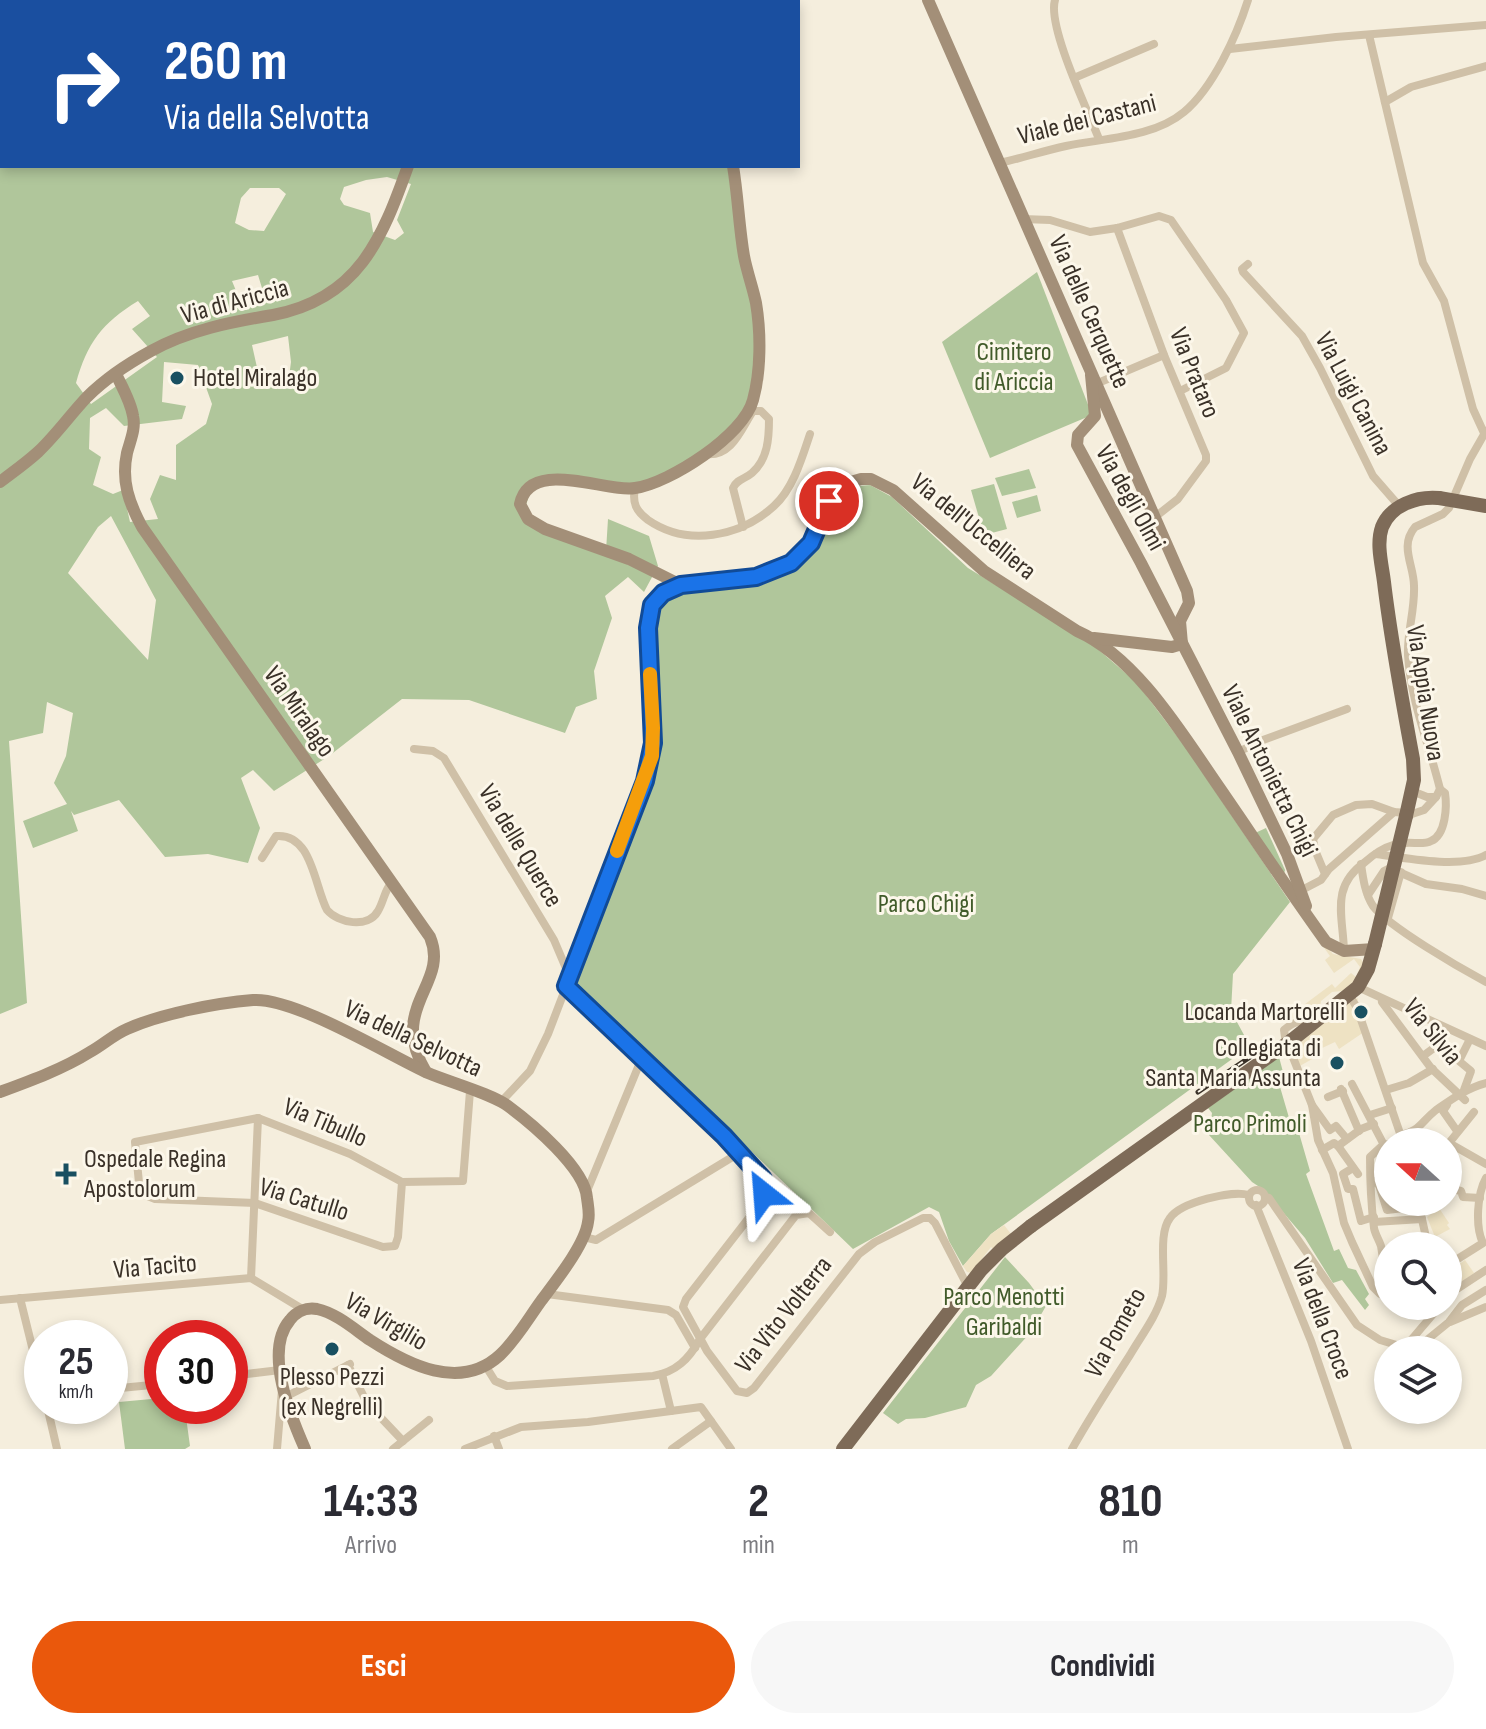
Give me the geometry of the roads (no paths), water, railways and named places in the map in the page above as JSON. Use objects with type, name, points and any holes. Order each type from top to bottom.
[{"type":"main road","points":[[1401,507],[1417,499],[1486,506]]},
{"type":"main road","name":"Via Appia Nuova","points":[[1354,992],[1368,969],[1375,946],[1402,814],[1412,791],[1413,759],[1380,544],[1384,524],[1401,507]]},
{"type":"main road","points":[[843,1449],[993,1257],[1031,1226],[1354,992]]},
{"type":"street","name":"Via delle Cerquette","points":[[928,0],[1187,591],[1189,603],[1180,621],[1182,644]]},
{"type":"street","points":[[1055,0],[1053,7],[1057,29],[1099,139]]},
{"type":"street","name":"Viale dei Castani","points":[[1000,163],[1141,132],[1179,116],[1193,103],[1230,49],[1248,0]]},
{"type":"street","points":[[1230,49],[1486,25]]},
{"type":"street","points":[[1369,35],[1423,263],[1444,301],[1473,409],[1485,432],[1444,502],[1441,515],[1415,527],[1410,533],[1407,549],[1414,586],[1408,644],[1412,684],[1438,793]]},
{"type":"street","points":[[1074,78],[1154,44]]},
{"type":"street","points":[[1385,102],[1411,87],[1486,66]]},
{"type":"street","name":"Via di Ariccia","points":[[0,482],[39,452],[88,396],[150,352],[177,339],[229,322],[289,312],[334,292],[358,268],[376,243],[407,168]]},
{"type":"street","points":[[681,585],[629,559],[540,527],[523,514],[520,504],[529,488],[550,480],[635,488],[705,454],[742,423],[752,405],[757,373],[757,310],[744,252],[733,168]]},
{"type":"street","points":[[1023,219],[1050,220],[1086,232],[1117,228],[1159,216],[1169,218],[1202,263],[1244,333],[1226,368],[1180,391]]},
{"type":"street","name":"Via Prataro","points":[[1117,228],[1164,355],[1206,455],[1206,461],[1178,499],[1155,517]]},
{"type":"street","name":"Via Luigi Canina","points":[[1248,264],[1242,269],[1243,272],[1302,336],[1373,476],[1401,507]]},
{"type":"street","points":[[1094,378],[1164,355]]},
{"type":"street","name":"Via Miralago","points":[[116,374],[133,415],[125,481],[130,502],[142,527],[427,931],[435,952],[434,966],[413,1020],[418,1058],[426,1072]]},
{"type":"street","name":"Via degli Olmi","points":[[1094,378],[1095,416],[1078,435],[1076,443],[1182,644]]},
{"type":"street","points":[[705,454],[714,455],[726,450],[739,436],[753,411],[761,411],[769,419],[765,455],[751,474],[737,481],[733,488],[743,527]]},
{"type":"street","points":[[635,488],[633,500],[637,509],[652,523],[669,531],[698,536],[727,533],[743,527],[781,499],[810,434]]},
{"type":"street","name":"Via dell'Uccelliera","points":[[681,585],[745,579],[784,567],[798,559],[809,547],[827,506],[838,490],[853,481],[871,479],[893,490],[984,571],[1077,631],[1094,638],[1137,677],[1170,719],[1326,942],[1344,951]]},
{"type":"street","name":"Via della Selvotta","points":[[0,1092],[74,1061],[120,1032],[150,1020],[253,1000],[279,1003],[306,1013],[426,1072],[501,1102],[530,1071],[645,781],[652,756],[653,728],[648,643],[650,613],[663,593],[681,585]]},
{"type":"street","points":[[1094,638],[1172,647],[1182,644]]},
{"type":"street","name":"Viale Antonietta Chigi","points":[[1182,644],[1238,752],[1292,869],[1310,920]]},
{"type":"street","points":[[1238,752],[1347,709]]},
{"type":"street","name":"Via delle Querce","points":[[414,749],[433,751],[445,760],[554,940],[568,973],[566,986]]},
{"type":"street","points":[[1405,843],[1429,842],[1439,834],[1446,805],[1445,793],[1423,796],[1412,791]]},
{"type":"street","points":[[1300,891],[1315,885],[1402,814],[1424,810],[1438,793]]},
{"type":"street","points":[[1325,874],[1315,850],[1314,834],[1333,815],[1356,805],[1372,804],[1402,814]]},
{"type":"street","points":[[262,858],[276,836],[295,839],[305,852],[328,912],[349,921],[363,921],[374,916],[392,882]]},
{"type":"street","points":[[1375,946],[1344,951],[1340,898],[1349,875],[1393,845]]},
{"type":"street","points":[[1376,854],[1425,861],[1470,861],[1486,855]]},
{"type":"street","points":[[1361,864],[1373,905],[1410,935],[1486,982]]},
{"type":"street","points":[[1279,877],[1286,879],[1292,869]]},
{"type":"street","points":[[1368,895],[1386,869],[1401,872],[1426,884],[1486,896]]},
{"type":"street","points":[[1388,918],[1401,872]]},
{"type":"street","points":[[566,986],[739,1153],[590,1238],[507,1348],[485,1365],[495,1381],[504,1386],[601,1379],[662,1374],[680,1366],[796,1215],[809,1213],[830,1232]]},
{"type":"street","points":[[1394,1128],[1392,1108],[1354,992],[1378,999],[1425,1023],[1486,1046]]},
{"type":"street","name":"Via Silvia","points":[[1378,999],[1433,1069],[1461,1094]]},
{"type":"street","points":[[1423,1056],[1438,1045],[1430,1037]]},
{"type":"street","points":[[1461,1094],[1471,1071],[1459,1061],[1470,1039]]},
{"type":"street","points":[[1289,1042],[1312,1105],[1330,1130],[1336,1126],[1347,1139]]},
{"type":"street","points":[[587,1191],[641,1060]]},
{"type":"street","points":[[1386,1090],[1409,1083],[1433,1069]]},
{"type":"street","points":[[1424,1128],[1437,1110],[1486,1082]]},
{"type":"street","points":[[1328,1097],[1347,1088]]},
{"type":"street","points":[[1347,1088],[1381,1128]]},
{"type":"street","points":[[1347,1088],[1359,1131]]},
{"type":"street","points":[[402,1182],[463,1181],[470,1091]]},
{"type":"street","points":[[501,1102],[558,1151],[578,1175],[587,1191],[590,1238]]},
{"type":"street","points":[[1448,1104],[1443,1111],[1455,1128]]},
{"type":"street","points":[[1312,1105],[1312,1118],[1333,1173],[1344,1223],[1374,1288]]},
{"type":"street","points":[[1338,1146],[1392,1108]]},
{"type":"street","points":[[1460,1128],[1474,1112]]},
{"type":"street","points":[[258,1118],[251,1278],[304,1310]]},
{"type":"street","name":"Via Tibullo","points":[[135,1142],[258,1118],[350,1154],[402,1182]]},
{"type":"street","name":"Via Catullo","points":[[135,1142],[138,1188],[143,1196],[255,1203],[381,1246],[394,1246],[398,1237],[402,1182]]},
{"type":"street","points":[[1322,1150],[1334,1143],[1374,1180]]},
{"type":"street","points":[[1462,1150],[1486,1164]]},
{"type":"street","name":"Via Vito Volterra","points":[[739,1153],[763,1179],[765,1190],[759,1204],[684,1302],[684,1312],[734,1388],[742,1393],[750,1392],[859,1254],[879,1240],[925,1217],[935,1223],[968,1287]]},
{"type":"street","points":[[1374,1154],[1362,1170],[1343,1174],[1348,1189],[1353,1189],[1361,1221],[1422,1219]]},
{"type":"street","points":[[1462,1256],[1483,1243],[1477,1227],[1486,1178]]},
{"type":"street","points":[[1374,1186],[1369,1195],[1377,1232]]},
{"type":"street","points":[[1257,1189],[1265,1197],[1262,1203],[1256,1205],[1250,1202],[1249,1195],[1257,1189]]},
{"type":"street","name":"Via Pometo","points":[[1072,1449],[1159,1303],[1165,1274],[1164,1232],[1170,1218],[1178,1211],[1209,1199],[1239,1192],[1249,1195]]},
{"type":"street","points":[[1462,1195],[1464,1202],[1480,1198]]},
{"type":"street","name":"Via della Croce","points":[[1265,1197],[1269,1198],[1357,1325],[1374,1336]]},
{"type":"street","name":"Via della Croce","points":[[1256,1205],[1311,1341],[1348,1449]]},
{"type":"street","points":[[1422,1216],[1425,1232]]},
{"type":"street","points":[[1462,1286],[1486,1270]]},
{"type":"street","name":"Via Tacito","points":[[0,1300],[251,1278]]},
{"type":"street","points":[[1434,1336],[1462,1305],[1486,1290]]},
{"type":"street","points":[[547,1294],[668,1310],[676,1315],[695,1348]]},
{"type":"street","points":[[20,1298],[25,1320]]},
{"type":"street","points":[[1449,1322],[1486,1307]]},
{"type":"street","name":"Via Virgilio","points":[[305,1449],[285,1390],[278,1352],[281,1335],[293,1316],[304,1310],[316,1309],[332,1316],[400,1359],[422,1369],[459,1372],[485,1365]]},
{"type":"street","points":[[1414,1336],[1428,1320]]},
{"type":"street","points":[[277,1449],[285,1390],[350,1364],[367,1403],[403,1441]]},
{"type":"street","points":[[248,1374],[280,1370]]},
{"type":"street","points":[[662,1374],[671,1411]]},
{"type":"street","points":[[465,1449],[526,1426],[588,1422],[701,1407],[730,1449]]},
{"type":"street","points":[[393,1449],[429,1420]]},
{"type":"street","points":[[672,1449],[711,1421]]},
{"type":"street","points":[[51,1424],[57,1449]]},
{"type":"street","points":[[494,1436],[499,1449]]},
{"type":"railway","points":[[1198,1092],[1271,1043]]},
{"type":"place","name":"Hotel Miralago","points":[[177,378]]},
{"type":"place","name":"Locanda Martorelli","points":[[1361,1012]]},
{"type":"place","name":"Collegiata di Santa Maria Assunta","points":[[1337,1063]]},
{"type":"place","name":"Ospedale Regina Apostolorum","points":[[66,1174]]},
{"type":"place","name":"Plesso Pezzi (ex Negrelli)","points":[[332,1349]]},
{"type":"park label","name":"Cimitero di Ariccia","points":[[1014,367]]},
{"type":"park label","name":"Parco Chigi","points":[[926,904]]},
{"type":"park label","name":"Parco Primoli","points":[[1250,1124]]},
{"type":"park label","name":"Parco Menotti Garibaldi","points":[[1004,1312]]}]
